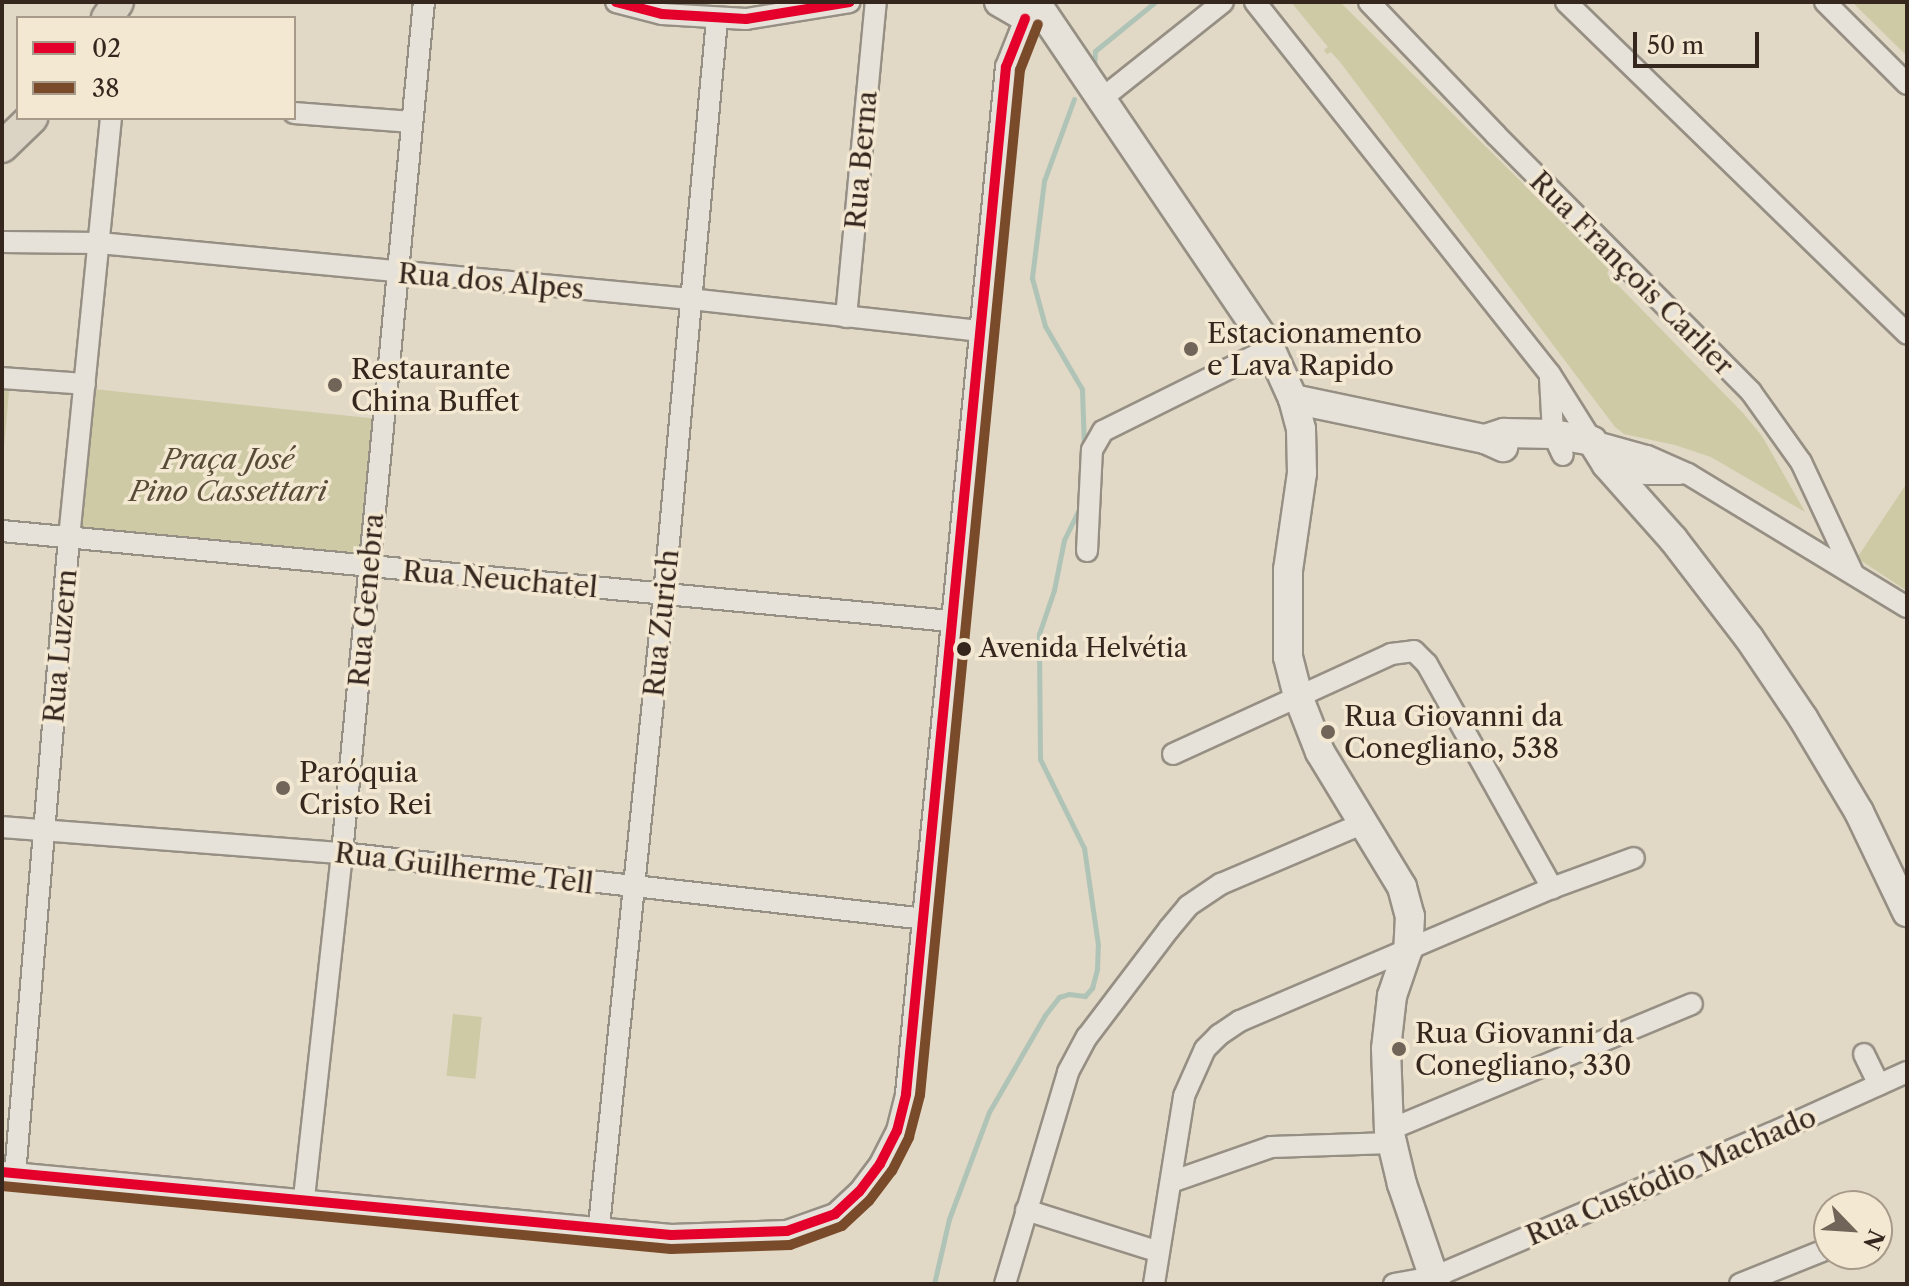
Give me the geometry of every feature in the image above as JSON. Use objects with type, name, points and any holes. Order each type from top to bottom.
[{"type":"main road","points":[[1022,9],[1064,47],[1270,348],[1293,399],[1301,429],[1302,473],[1288,570],[1288,657],[1298,696],[1320,752],[1402,887],[1410,916],[1408,949],[1392,996],[1386,1049],[1390,1136],[1435,1281]]},
{"type":"main road","points":[[2,147],[30,120]]},
{"type":"main road","points":[[1293,399],[1485,439],[1505,448],[1558,445],[1600,453],[1673,539],[1785,691],[1859,812],[1907,912]]},
{"type":"street","name":"Rua Genebra","points":[[304,1198],[342,853],[424,2]]},
{"type":"street","points":[[616,2],[662,14],[717,19],[746,19],[850,2]]},
{"type":"street","name":"Rua Berna","points":[[846,317],[876,2]]},
{"type":"street","points":[[1100,100],[1223,2]]},
{"type":"street","points":[[1255,2],[1550,374],[1600,453],[1645,474],[1688,474],[1907,607]]},
{"type":"street","name":"Rua François Carlier","points":[[1369,2],[1751,392],[1801,462],[1853,573]]},
{"type":"street","points":[[1566,2],[1907,334]]},
{"type":"street","points":[[1825,2],[1907,84]]},
{"type":"street","points":[[9,1173],[304,1198],[671,1235],[774,1233],[835,1214],[851,1200],[880,1164],[897,1131],[906,1094],[926,919],[950,621],[1006,67],[1022,9]]},
{"type":"street","name":"Rua Zurich","points":[[599,1226],[664,595],[717,19]]},
{"type":"street","points":[[296,113],[412,122]]},
{"type":"street","name":"Rua Luzern","points":[[9,1173],[45,830],[69,538],[111,120]]},
{"type":"street","name":"Rua dos Alpes","points":[[2,242],[99,243],[690,299],[980,331]]},
{"type":"street","points":[[1087,551],[1091,467],[1097,438],[1110,425],[1270,348]]},
{"type":"street","points":[[1550,374],[1558,445]]},
{"type":"street","points":[[2,378],[85,384]]},
{"type":"street","name":"Rua Neuchatel","points":[[2,531],[950,621]]},
{"type":"street","points":[[1173,754],[1391,654],[1414,651],[1427,664],[1552,888]]},
{"type":"street","points":[[1005,1284],[1077,1054],[1188,906],[1221,884],[1362,824]]},
{"type":"street","name":"Rua Guilherme Tell","points":[[2,827],[342,853],[926,919]]},
{"type":"street","points":[[1154,1284],[1184,1096],[1205,1049],[1219,1035],[1240,1021],[1408,949],[1552,888],[1634,858]]},
{"type":"street","points":[[1171,1182],[1271,1147],[1390,1136],[1692,1004]]},
{"type":"street","points":[[1864,1054],[1879,1085]]},
{"type":"street","name":"Rua Custódio Machado","points":[[1394,1284],[1435,1281],[1907,1072]]},
{"type":"street","points":[[1026,1210],[1159,1252]]},
{"type":"street","points":[[1750,1282],[1813,1255]]},
{"type":"green space","points":[[1291,2],[1340,2],[1609,269],[1607,274],[1743,413],[1762,436],[1805,512],[1711,457],[1675,445],[1624,434],[1615,427],[1340,62],[1331,52],[1327,54],[1324,50],[1328,47]]},
{"type":"green space","points":[[1852,2],[1907,2],[1907,56]]},
{"type":"green space","points":[[2,381],[10,381],[4,447],[2,447]]},
{"type":"green space","name":"Praça José Pino Cassettari","points":[[93,389],[376,419],[361,562],[78,532]]},
{"type":"green space","points":[[1907,483],[1907,591],[1857,558]]},
{"type":"green space","points":[[453,1014],[482,1017],[475,1079],[447,1076]]},
{"type":"waterway","points":[[1094,69],[1095,51],[1155,2]]},
{"type":"waterway","points":[[1074,99],[1044,181],[1032,278],[1045,326],[1082,389],[1084,448]]},
{"type":"waterway","points":[[934,1284],[949,1219],[989,1112],[1045,1015],[1059,997],[1069,994],[1085,996],[1092,988],[1097,969],[1098,945],[1084,848],[1040,759],[1039,634],[1054,590],[1064,540],[1081,505]]},
{"type":"transit line","name":"02","points":[[616,2],[662,14],[746,19],[850,2]]},
{"type":"transit line","name":"02","points":[[2,1172],[671,1235],[787,1231],[835,1214],[859,1192],[880,1164],[897,1131],[906,1094],[1006,67],[1025,19]]},
{"type":"transit line","name":"38","points":[[2,1186],[671,1249],[790,1245],[842,1226],[869,1201],[892,1171],[909,1137],[920,1095],[1020,70],[1038,24]]},
{"type":"place","name":"Estacionamento e Lava Rapido","points":[[1191,349]]},
{"type":"place","name":"Restaurante China Buffet","points":[[335,385]]},
{"type":"place","name":"Avenida Helvétia","points":[[964,649]]},
{"type":"place","name":"Rua Giovanni da Conegliano, 538","points":[[1328,732]]},
{"type":"place","name":"Paróquia Cristo Rei","points":[[283,788]]},
{"type":"place","name":"Rua Giovanni da Conegliano, 330","points":[[1399,1049]]}]
